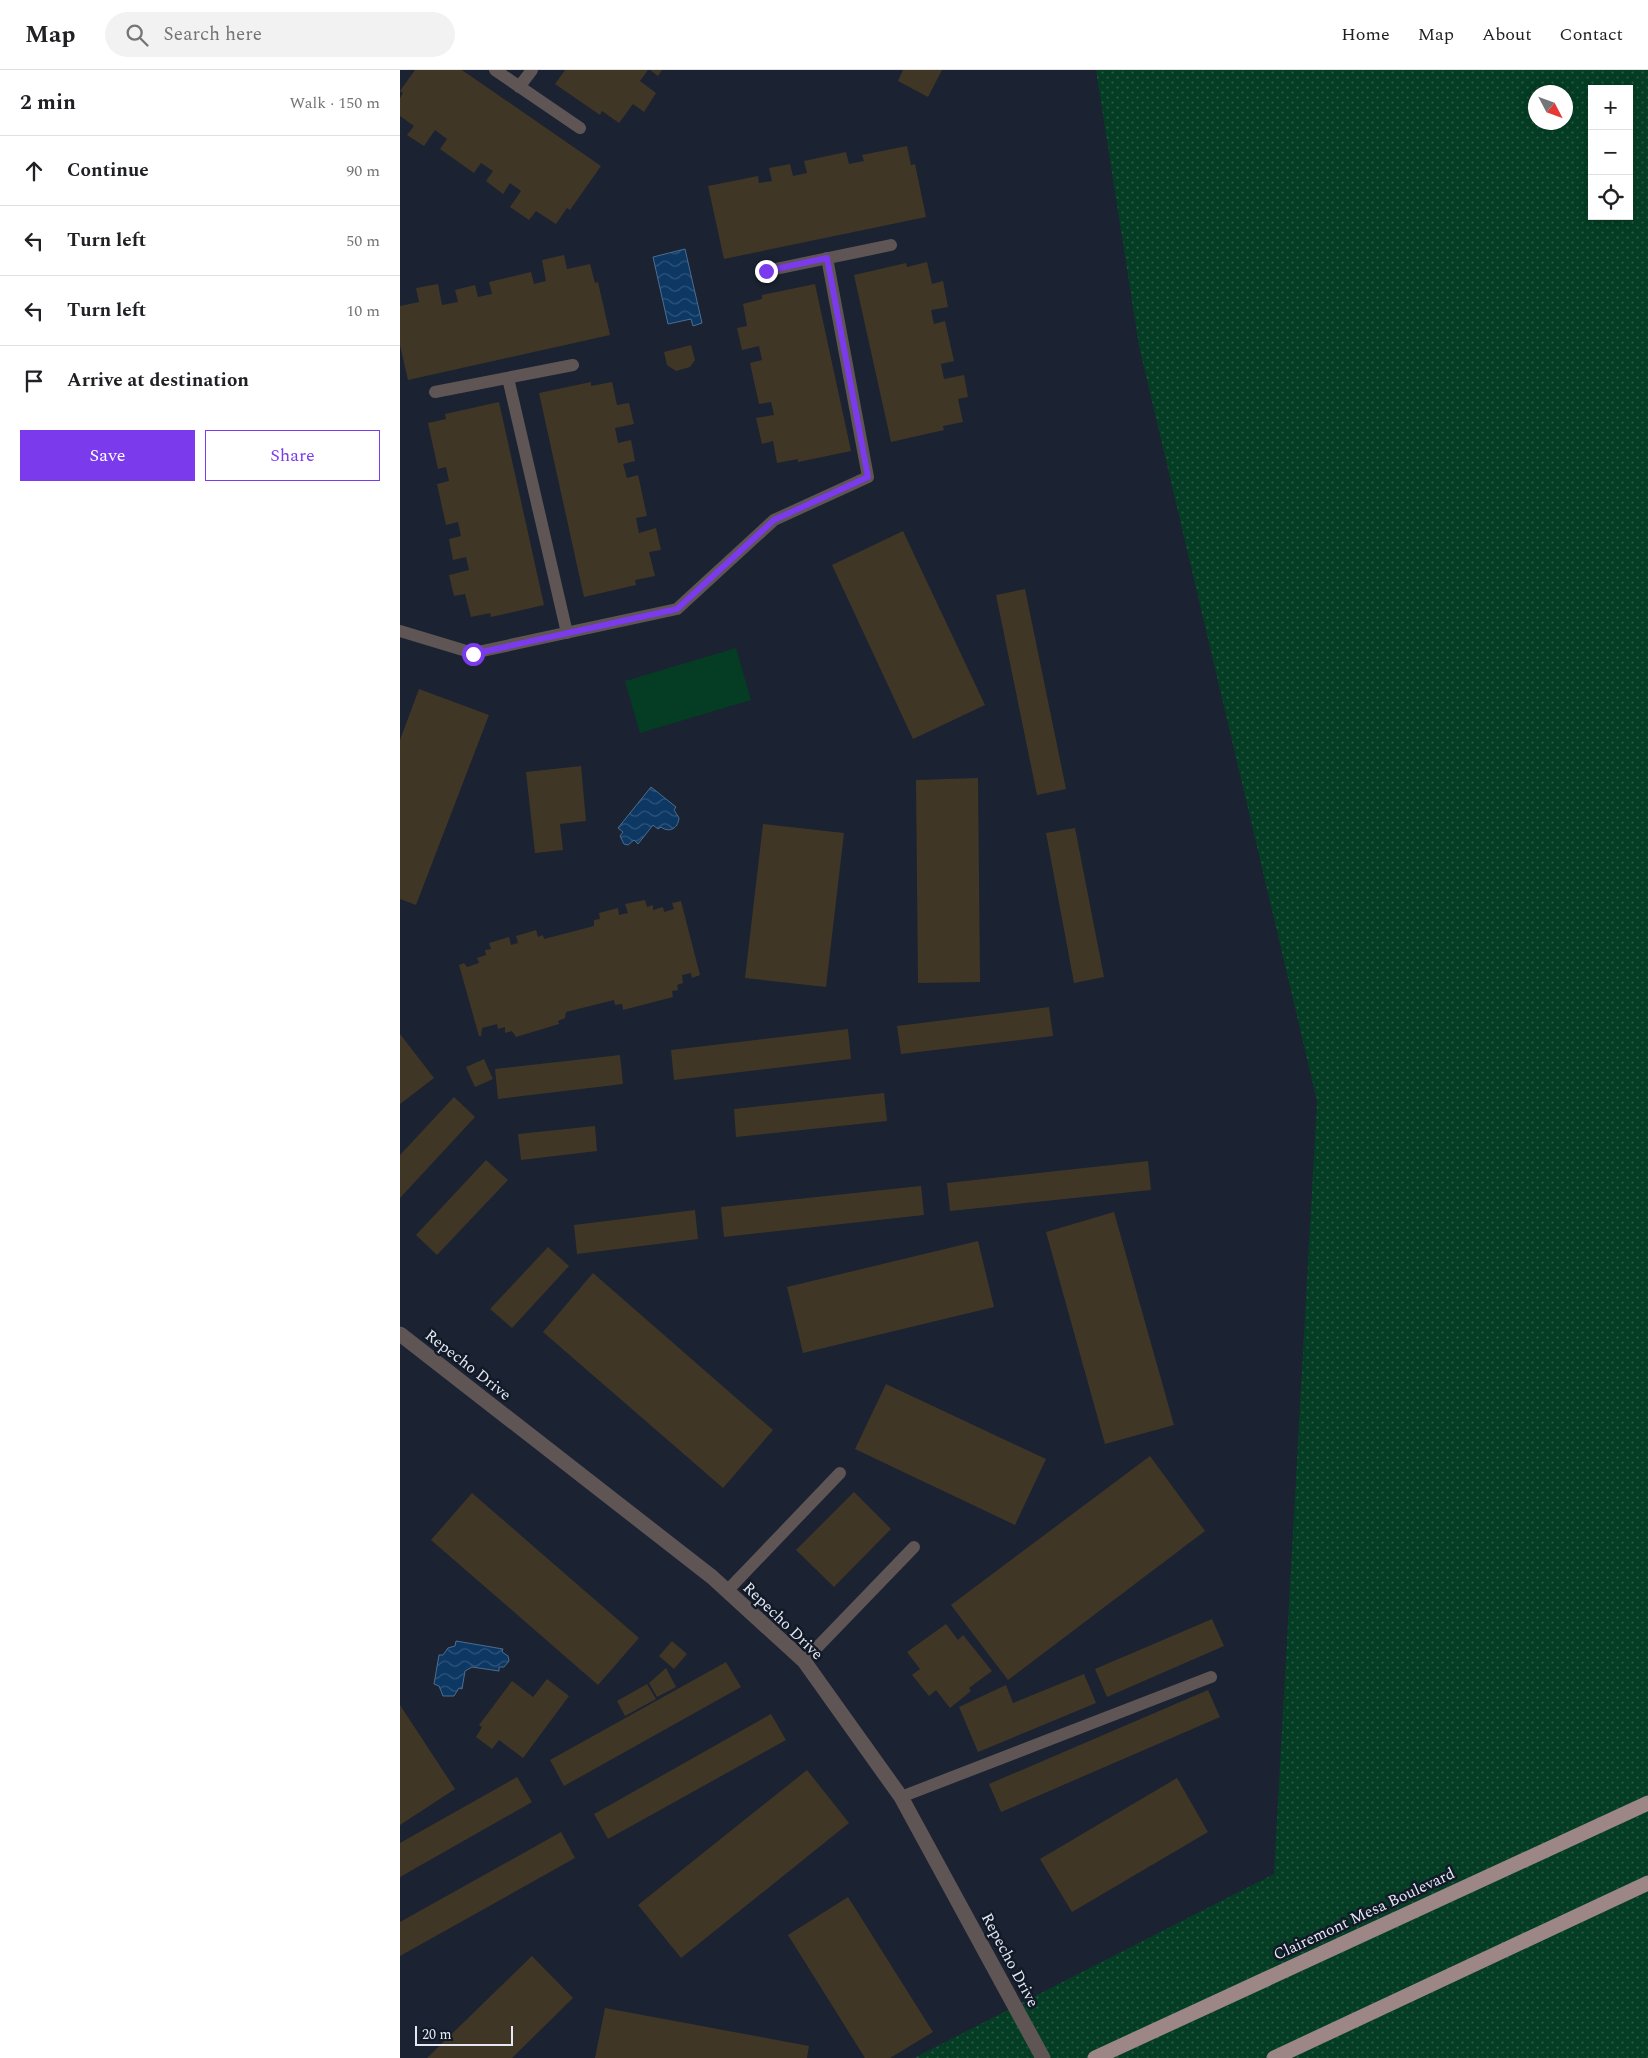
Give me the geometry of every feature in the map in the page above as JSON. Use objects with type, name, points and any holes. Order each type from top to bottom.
[{"type":"main road","name":"Clairemont Mesa Boulevard","points":[[1095,2058],[1648,1802]]},
{"type":"main road","points":[[1274,2058],[1648,1883]]},
{"type":"street","name":"Repecho Drive","points":[[400,1334],[727,1591],[804,1661],[901,1797],[1043,2058]]},
{"type":"lane","points":[[495,70],[580,128]]},
{"type":"lane","points":[[519,88],[532,70]]},
{"type":"lane","points":[[766,271],[891,245]]},
{"type":"lane","points":[[400,631],[473,654],[677,609],[774,520],[868,477],[827,258]]},
{"type":"lane","points":[[435,392],[573,365]]},
{"type":"lane","points":[[508,378],[568,633]]},
{"type":"lane","points":[[727,1591],[840,1473]]},
{"type":"lane","points":[[804,1661],[914,1547]]},
{"type":"lane","points":[[901,1797],[1211,1677]]},
{"type":"green space","points":[[1096,70],[1648,70],[1648,2058],[914,2058],[1274,1874],[1317,1101],[1139,346]]},
{"type":"green space","points":[[736,648],[751,700],[640,733],[625,681]]},
{"type":"water","points":[[685,249],[702,323],[693,326],[691,319],[668,324],[653,257]]},
{"type":"water","points":[[651,787],[676,807],[674,810],[679,818],[677,825],[673,829],[667,830],[661,827],[658,829],[653,825],[638,844],[634,840],[628,845],[624,844],[620,836],[623,832],[618,828]]},
{"type":"water","points":[[456,1641],[503,1649],[502,1652],[508,1656],[509,1661],[504,1667],[499,1667],[499,1671],[472,1667],[465,1671],[462,1689],[459,1688],[454,1696],[443,1696],[439,1686],[434,1684],[439,1655],[443,1655],[448,1648],[455,1646]]},
{"type":"building","points":[[415,70],[462,70],[601,166],[570,210],[567,208],[556,224],[536,211],[529,220],[510,207],[521,191],[510,183],[503,194],[486,181],[493,171],[481,163],[474,173],[440,149],[447,139],[435,130],[424,146],[407,135],[414,126],[400,116],[400,98],[403,93],[400,91]]},
{"type":"building","points":[[565,70],[648,70],[640,81],[656,93],[644,112],[633,104],[619,123],[602,111],[600,115],[555,84]]},
{"type":"building","points":[[650,70],[662,70],[658,76]]},
{"type":"building","points":[[903,70],[942,70],[928,97],[898,81]]},
{"type":"building","points":[[907,146],[911,165],[915,164],[926,217],[724,259],[708,186],[758,176],[759,183],[772,181],[769,168],[790,164],[793,176],[807,173],[804,161],[846,152],[849,164],[864,161],[862,155]]},
{"type":"building","points":[[564,255],[567,269],[590,264],[595,283],[598,282],[610,335],[408,380],[400,345],[400,306],[419,302],[416,288],[438,284],[442,305],[458,302],[455,290],[475,285],[478,297],[492,294],[489,282],[531,272],[534,284],[546,281],[542,260]]},
{"type":"building","points":[[927,262],[932,284],[943,281],[948,307],[931,310],[934,324],[945,321],[954,361],[941,364],[944,379],[964,375],[968,397],[958,399],[963,422],[943,426],[944,430],[891,442],[854,275],[906,263],[907,267]]},
{"type":"building","points":[[815,284],[851,451],[798,462],[798,459],[777,463],[773,441],[762,444],[756,418],[774,415],[771,402],[759,404],[750,363],[762,360],[759,346],[742,350],[737,328],[747,326],[743,304],[762,299],[762,295]]},
{"type":"building","points":[[691,345],[695,360],[690,367],[676,371],[667,365],[664,352]]},
{"type":"building","points":[[591,382],[591,386],[612,382],[617,405],[629,403],[634,424],[615,428],[618,443],[631,440],[635,461],[623,464],[627,478],[638,475],[647,516],[636,518],[639,533],[656,528],[661,550],[649,552],[655,576],[635,580],[636,585],[584,597],[539,393]]},
{"type":"building","points":[[499,402],[544,605],[491,617],[490,613],[471,617],[465,594],[454,596],[449,575],[469,570],[466,557],[453,560],[449,539],[461,536],[458,522],[446,525],[437,484],[449,481],[446,467],[438,469],[428,423],[446,419],[445,414]]},
{"type":"building","points":[[903,531],[985,705],[913,739],[832,565]]},
{"type":"building","points":[[1025,589],[1066,789],[1037,795],[996,595]]},
{"type":"building","points":[[419,689],[489,715],[416,905],[400,899],[400,740]]},
{"type":"building","points":[[581,766],[586,821],[560,824],[563,850],[535,853],[526,772]]},
{"type":"building","points":[[978,778],[980,982],[918,983],[916,780]]},
{"type":"building","points":[[763,824],[844,833],[826,987],[745,978]]},
{"type":"building","points":[[1075,828],[1104,977],[1074,983],[1046,833]]},
{"type":"building","points":[[645,900],[647,907],[653,905],[653,910],[663,907],[664,912],[674,909],[672,903],[681,901],[700,975],[692,978],[691,973],[682,975],[683,983],[677,985],[678,990],[672,991],[673,997],[623,1010],[622,1004],[615,1005],[614,1000],[566,1012],[565,1018],[558,1021],[559,1024],[516,1037],[512,1031],[505,1033],[505,1027],[498,1029],[497,1024],[482,1028],[481,1036],[479,1036],[459,965],[464,963],[467,967],[479,963],[477,958],[486,955],[485,950],[491,949],[489,943],[509,937],[511,945],[518,943],[516,936],[536,930],[538,937],[543,935],[544,939],[594,926],[594,920],[600,919],[599,913],[618,908],[619,915],[628,913],[625,904]]},
{"type":"building","points":[[1049,1007],[1053,1036],[901,1054],[897,1026]]},
{"type":"building","points":[[848,1029],[851,1059],[674,1080],[671,1050]]},
{"type":"building","points":[[400,1034],[434,1078],[400,1104]]},
{"type":"building","points":[[620,1055],[623,1084],[498,1099],[495,1069]]},
{"type":"building","points":[[484,1059],[493,1079],[475,1087],[466,1067]]},
{"type":"building","points":[[884,1093],[887,1121],[736,1137],[734,1109]]},
{"type":"building","points":[[454,1097],[475,1117],[400,1198],[400,1155]]},
{"type":"building","points":[[595,1126],[597,1151],[521,1160],[518,1134]]},
{"type":"building","points":[[486,1160],[508,1180],[437,1255],[416,1235]]},
{"type":"building","points":[[1148,1161],[1151,1190],[950,1211],[947,1183]]},
{"type":"building","points":[[921,1186],[924,1215],[724,1237],[721,1207]]},
{"type":"building","points":[[695,1210],[698,1239],[577,1254],[574,1225]]},
{"type":"building","points":[[1114,1212],[1174,1425],[1105,1444],[1046,1232]]},
{"type":"building","points":[[978,1241],[994,1307],[803,1353],[787,1287]]},
{"type":"building","points":[[548,1247],[569,1266],[512,1328],[490,1309]]},
{"type":"building","points":[[593,1273],[773,1430],[723,1488],[543,1332]]},
{"type":"building","points":[[886,1384],[1046,1459],[1015,1525],[855,1449]]},
{"type":"building","points":[[1150,1456],[1205,1531],[1008,1680],[951,1605]]},
{"type":"building","points":[[854,1492],[891,1529],[834,1587],[796,1550]]},
{"type":"building","points":[[472,1493],[639,1638],[598,1685],[431,1540]]},
{"type":"building","points":[[1212,1619],[1224,1646],[1107,1697],[1095,1669]]},
{"type":"building","points":[[946,1624],[958,1640],[963,1635],[992,1671],[969,1688],[971,1691],[950,1708],[936,1690],[929,1696],[912,1675],[920,1669],[907,1652]]},
{"type":"building","points":[[672,1641],[687,1654],[674,1669],[659,1656]]},
{"type":"building","points":[[726,1662],[741,1687],[564,1786],[550,1760]]},
{"type":"building","points":[[666,1668],[676,1687],[657,1697],[649,1683]]},
{"type":"building","points":[[1084,1674],[1096,1703],[978,1752],[959,1707],[1006,1685],[1013,1703]]},
{"type":"building","points":[[547,1679],[569,1696],[523,1758],[499,1740],[492,1749],[476,1737],[482,1727],[479,1725],[512,1681],[533,1697]]},
{"type":"building","points":[[647,1684],[656,1699],[625,1716],[617,1701]]},
{"type":"building","points":[[1208,1690],[1220,1717],[1001,1812],[989,1784]]},
{"type":"building","points":[[400,1705],[455,1789],[400,1825]]},
{"type":"building","points":[[771,1714],[786,1740],[608,1839],[594,1814]]},
{"type":"building","points":[[807,1770],[849,1823],[681,1958],[638,1905]]},
{"type":"building","points":[[517,1777],[532,1802],[400,1877],[400,1843]]},
{"type":"building","points":[[1177,1778],[1208,1832],[1072,1912],[1040,1859]]},
{"type":"building","points":[[561,1832],[575,1858],[400,1956],[400,1922]]},
{"type":"building","points":[[848,1897],[933,2032],[890,2058],[865,2058],[788,1935]]},
{"type":"building","points":[[532,1956],[573,1998],[512,2058],[427,2058]]},
{"type":"building","points":[[605,2008],[809,2046],[807,2058],[595,2058]]},
{"type":"route","points":[[473,654],[677,609],[774,520],[868,477],[827,258],[766,271]]}]
